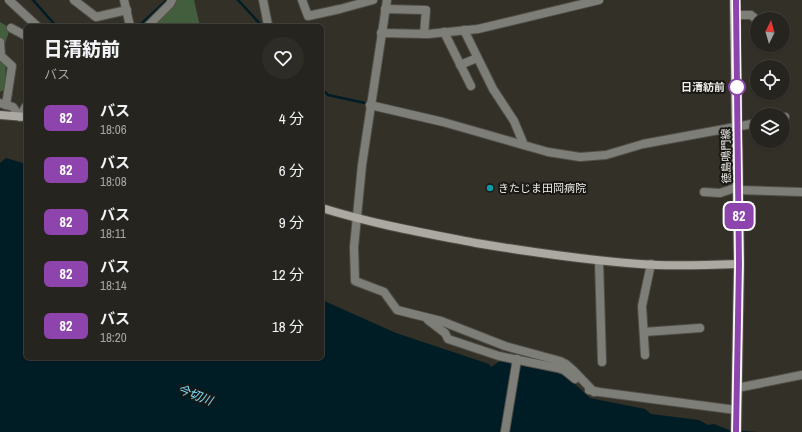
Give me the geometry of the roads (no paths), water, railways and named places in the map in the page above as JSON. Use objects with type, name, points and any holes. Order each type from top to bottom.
[{"type":"main road","name":"徳島鳴門線","points":[[736,0],[739,264],[736,432]]},
{"type":"street","points":[[9,0],[35,24]]},
{"type":"street","points":[[74,0],[96,17],[126,10]]},
{"type":"street","points":[[124,0],[130,24]]},
{"type":"street","points":[[150,24],[170,4],[172,0]]},
{"type":"street","points":[[263,0],[268,24]]},
{"type":"street","points":[[302,0],[308,16],[373,0]]},
{"type":"street","points":[[387,0],[362,165],[354,247],[355,281],[384,292],[397,310],[441,321],[505,346],[560,361],[574,371],[594,392]]},
{"type":"street","points":[[382,33],[424,34],[478,29],[599,0]]},
{"type":"street","points":[[385,10],[426,10],[424,34]]},
{"type":"street","points":[[736,15],[750,16]]},
{"type":"street","points":[[12,28],[24,35]]},
{"type":"street","points":[[464,30],[493,90],[514,121],[524,145]]},
{"type":"street","points":[[444,32],[471,86]]},
{"type":"street","points":[[0,42],[1,56],[12,66],[3,104],[13,108],[23,117]]},
{"type":"street","points":[[460,65],[477,58]]},
{"type":"street","points":[[370,105],[443,122],[548,152],[580,157],[606,155],[643,144],[750,124]]},
{"type":"street","points":[[0,115],[23,117]]},
{"type":"street","points":[[704,192],[719,196],[738,189],[802,192]]},
{"type":"street","points":[[324,209],[357,219],[416,232],[516,250],[599,261],[651,264],[739,264]]},
{"type":"street","points":[[599,261],[602,362]]},
{"type":"street","points":[[645,355],[642,306],[651,264]]},
{"type":"street","points":[[426,318],[445,333],[448,339],[500,356],[564,370],[585,388],[594,392],[736,412]]},
{"type":"street","points":[[644,332],[700,328]]},
{"type":"street","points":[[505,432],[516,360]]},
{"type":"street","points":[[737,388],[802,375]]},
{"type":"water","name":"今切川","points":[[6,158],[24,163],[24,360],[324,360],[324,301],[396,333],[489,364],[491,367],[500,361],[555,372],[566,376],[590,398],[645,409],[651,414],[699,420],[708,425],[714,424],[729,430],[758,432],[0,432],[0,163]]},
{"type":"waterway","points":[[33,0],[54,24]]},
{"type":"waterway","points":[[141,24],[167,0]]},
{"type":"waterway","points":[[238,0],[260,24]]},
{"type":"waterway","points":[[324,91],[328,95],[365,103]]},
{"type":"place","name":"日清紡前","points":[[737,87]]},
{"type":"place","name":"きたじま田岡病院","points":[[490,188]]}]
